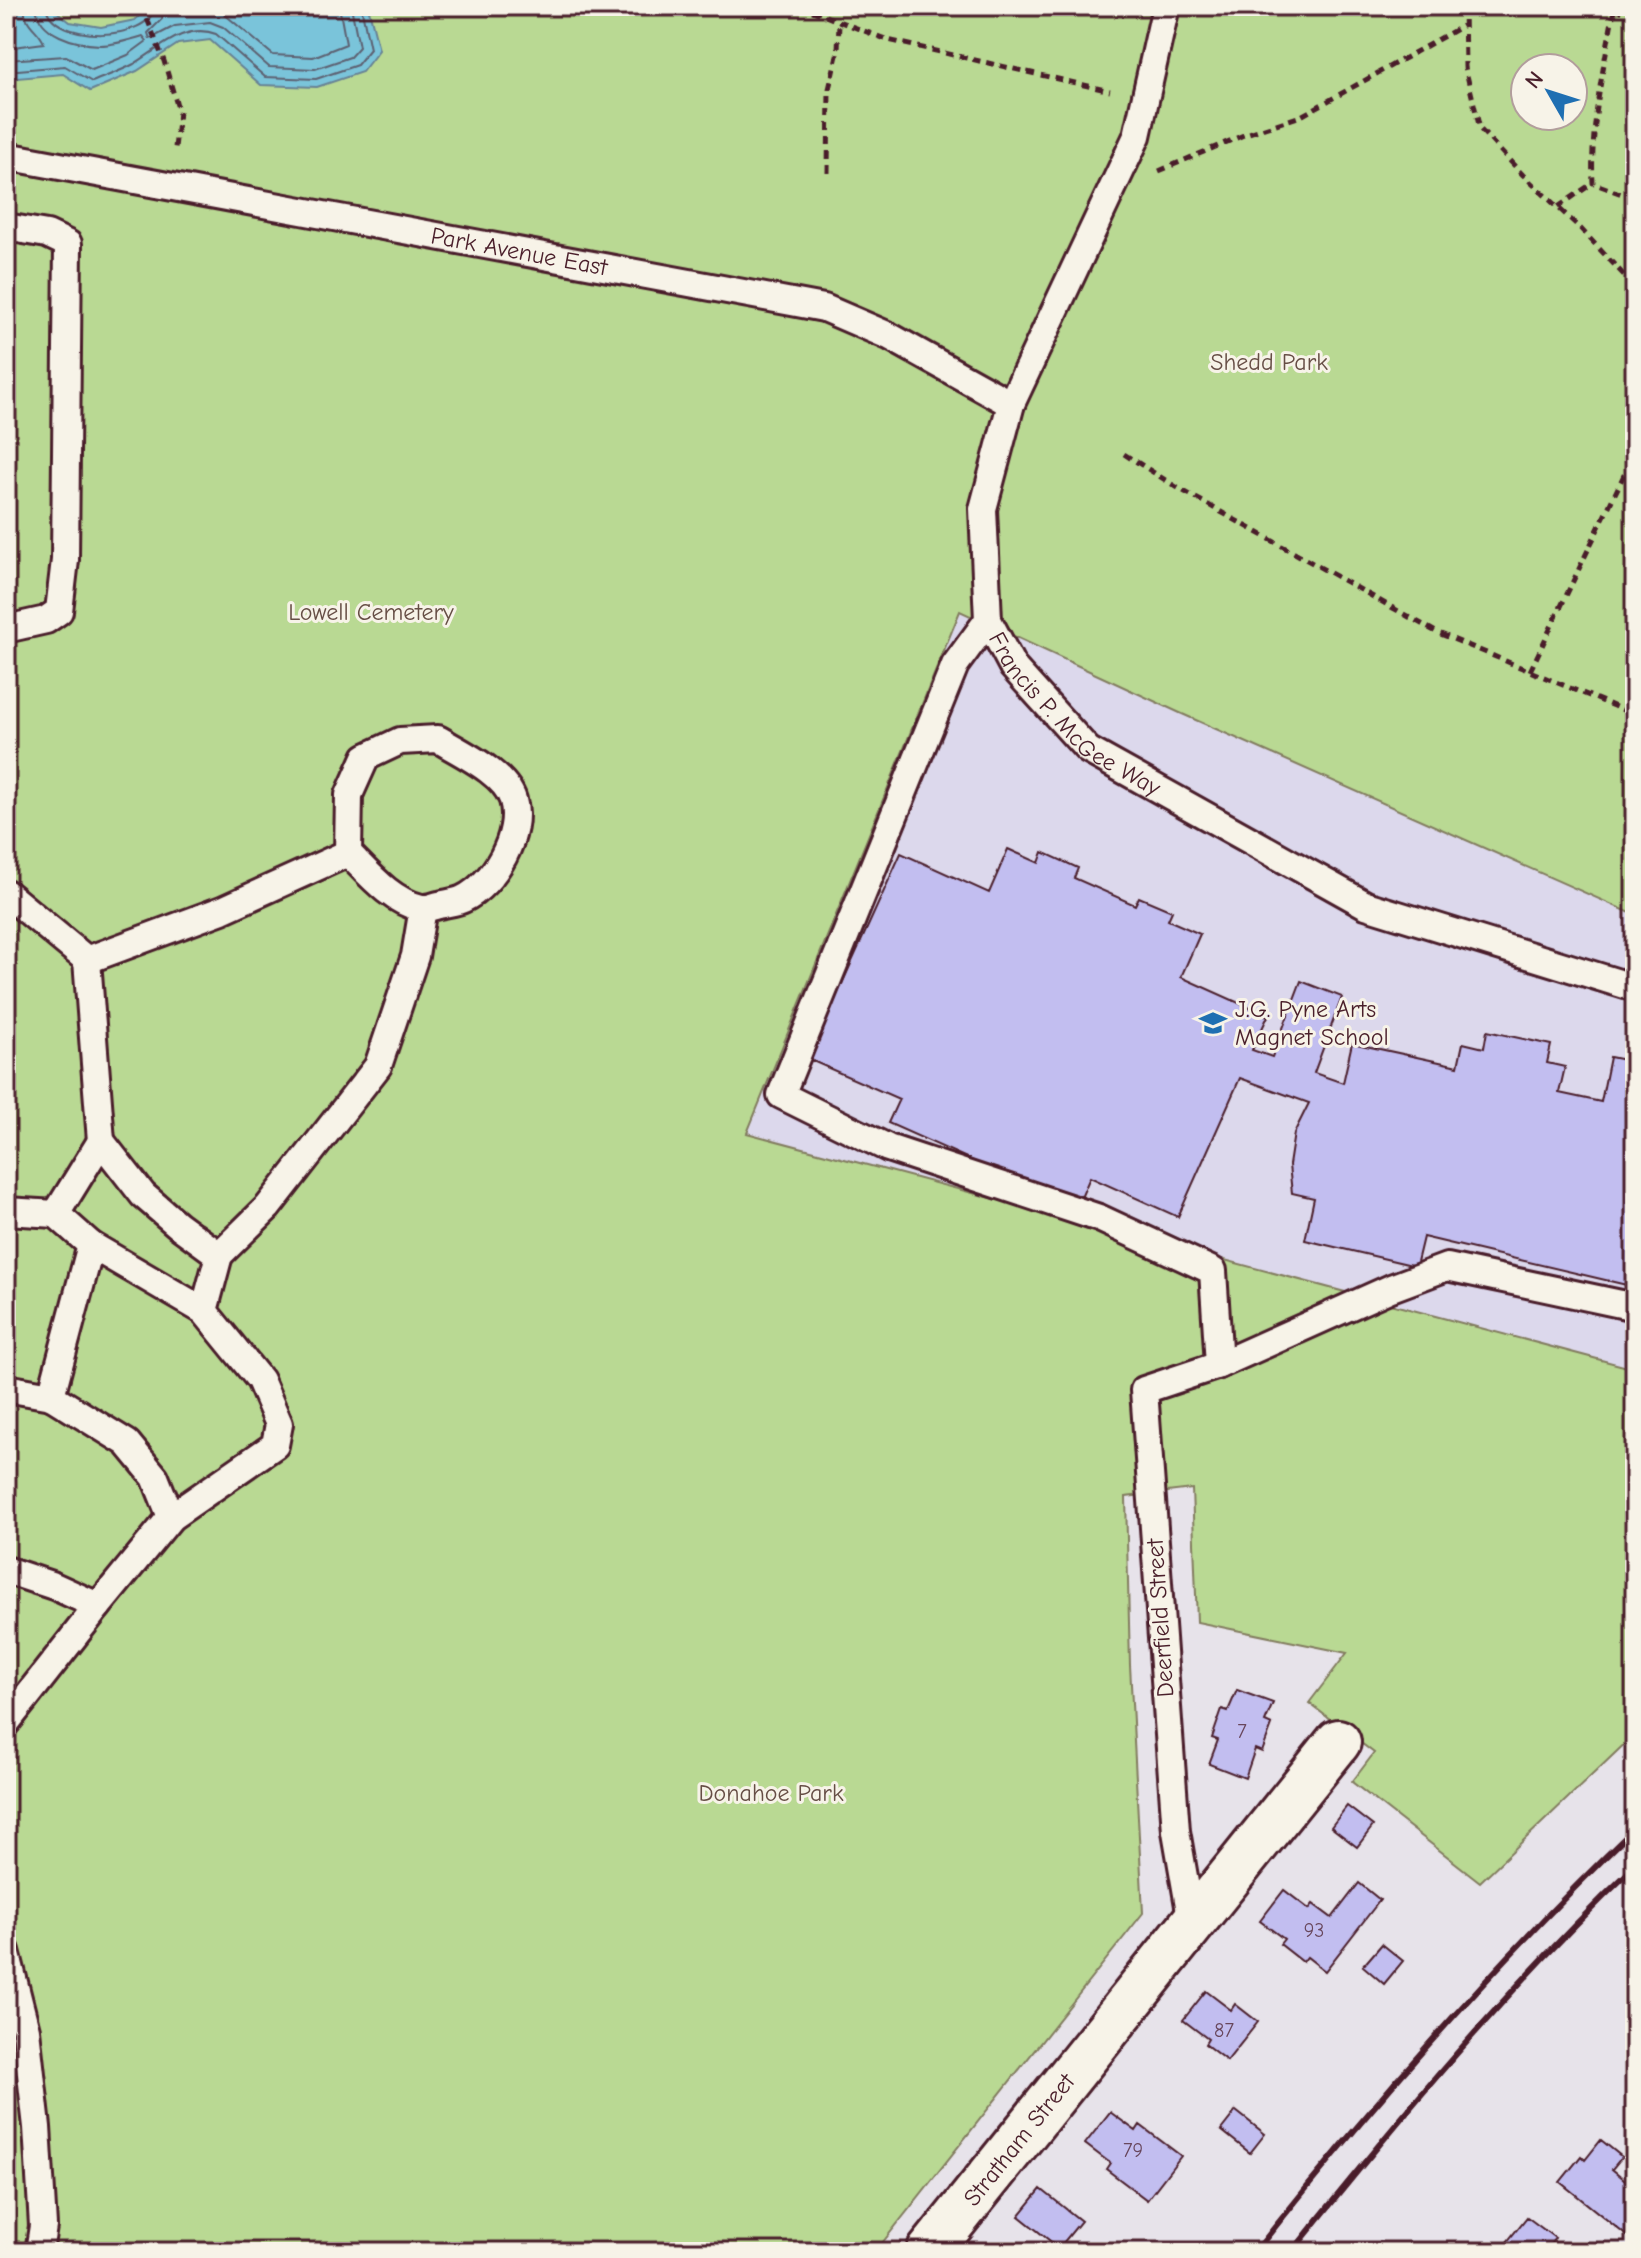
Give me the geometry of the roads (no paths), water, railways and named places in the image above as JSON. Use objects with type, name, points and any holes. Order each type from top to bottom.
[{"type":"street","points":[[1192,1923],[1338,1742]]},
{"type":"street","name":"Stratham Street","points":[[929,2252],[1192,1923]]},
{"type":"lane","name":"Francis P. McGee Way","points":[[1166,6],[1137,136],[1011,404],[983,509],[988,620],[1013,667],[1088,750],[1366,905],[1635,988]]},
{"type":"lane","name":"Park Avenue East","points":[[6,156],[824,308],[889,336],[1011,404]]},
{"type":"lane","points":[[6,227],[47,234],[68,244],[65,560],[59,611],[46,620],[6,629]]},
{"type":"lane","points":[[988,620],[955,665],[781,1095],[888,1148],[1099,1218],[1213,1271],[1219,1365],[1391,1288],[1447,1267],[1635,1307]]},
{"type":"lane","points":[[438,739],[493,771],[513,800],[513,832],[503,859],[489,878],[464,899],[423,908],[379,885],[348,853],[349,795],[366,757],[400,741],[438,739]]},
{"type":"lane","points":[[87,960],[222,910],[348,853]]},
{"type":"lane","points":[[6,893],[87,960],[101,1141],[143,1195],[219,1255]]},
{"type":"lane","points":[[204,1311],[219,1255],[268,1207],[378,1066],[415,956],[423,908]]},
{"type":"lane","points":[[56,1214],[101,1141]]},
{"type":"lane","points":[[6,1211],[56,1214],[91,1245],[204,1311],[260,1380],[279,1424],[275,1445],[171,1517],[6,1723]]},
{"type":"lane","points":[[51,1396],[91,1245]]},
{"type":"lane","name":"Deerfield Street","points":[[1192,1923],[1176,1831],[1144,1390],[1219,1365]]},
{"type":"lane","points":[[6,1388],[51,1396],[127,1443],[155,1477],[171,1517]]},
{"type":"lane","points":[[6,1570],[54,1586],[98,1606]]},
{"type":"lane","points":[[6,1951],[26,2030],[37,2127],[43,2226],[39,2252]]},
{"type":"water","points":[[6,6],[50,6],[70,22],[101,27],[135,20],[150,6],[368,6],[379,50],[362,72],[317,87],[261,85],[210,40],[178,44],[137,71],[90,91],[63,74],[6,79]]},
{"type":"railway","points":[[1255,2252],[1345,2141],[1438,2034],[1534,1929],[1635,1828]]},
{"type":"railway","points":[[1292,2252],[1457,2053],[1544,1958],[1635,1866]]},
{"type":"place","name":"J.G. Pyne Arts Magnet School","points":[[1213,1023]]},
{"type":"park label","name":"Shedd Park","points":[[1269,362]]},
{"type":"park label","name":"Lowell Cemetery","points":[[371,612]]},
{"type":"park label","name":"Donahoe Park","points":[[771,1793]]}]
